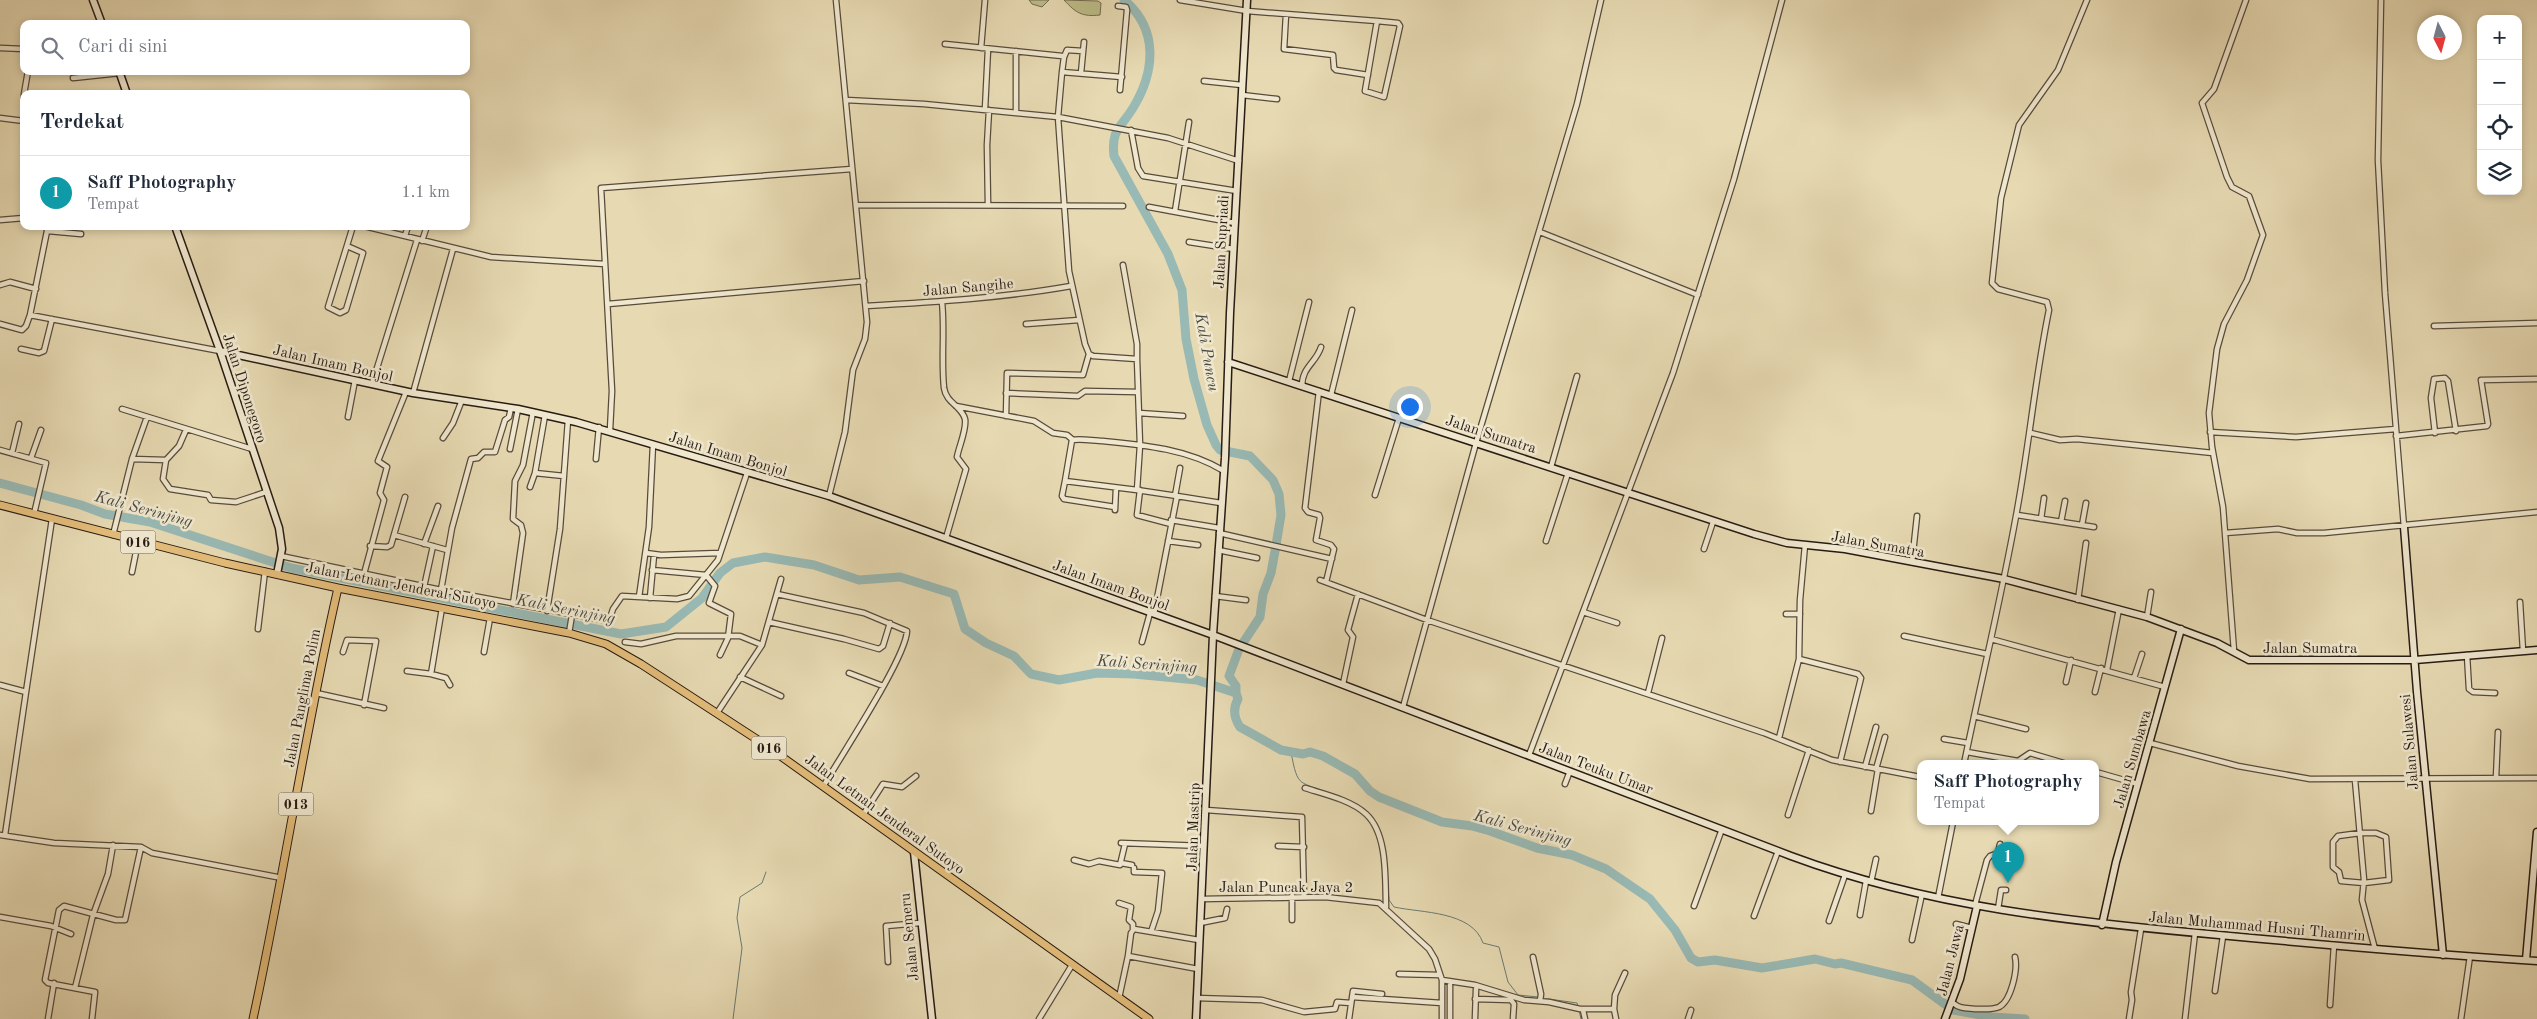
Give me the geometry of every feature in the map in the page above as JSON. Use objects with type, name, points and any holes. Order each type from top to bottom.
[{"type":"main road","points":[[93,0],[100,20]]},
{"type":"main road","name":"Jalan Supriadi","points":[[1213,635],[1225,458],[1228,362],[1247,0]]},
{"type":"main road","points":[[120,75],[126,90]]},
{"type":"main road","name":"Jalan Diponegoro","points":[[176,230],[220,351],[280,533],[281,558],[278,571]]},
{"type":"main road","name":"Jalan Imam Bonjol","points":[[220,351],[409,393],[515,408],[610,430],[747,473],[829,496],[1213,635]]},
{"type":"main road","name":"Jalan Sumatra","points":[[1228,362],[1551,466],[1713,522],[1754,534],[1805,546],[1845,549],[2004,579],[2148,617],[2253,660],[2415,660],[2537,650]]},
{"type":"main road","name":"016","points":[[0,505],[138,542],[265,571],[278,571]]},
{"type":"main road","name":"Jalan Sulawesi","points":[[2404,527],[2425,778],[2443,955]]},
{"type":"main road","name":"Jalan Letnan Jenderal Sutoyo","points":[[278,571],[338,588],[490,618],[569,630],[617,650],[717,713],[1119,998],[1139,1016],[1149,1019]]},
{"type":"main road","name":"Jalan Panglima Polim","points":[[253,1019],[338,588]]},
{"type":"main road","name":"Jalan Sumbawa","points":[[2102,925],[2116,862],[2181,629]]},
{"type":"main road","name":"Jalan Teuku Umar","points":[[1213,635],[1845,875],[1868,882],[1976,905]]},
{"type":"main road","name":"Jalan Mastrip","points":[[1196,1019],[1213,635]]},
{"type":"main road","points":[[2526,960],[2537,832]]},
{"type":"main road","name":"Jalan Semeru","points":[[914,852],[920,922],[932,1019]]},
{"type":"main road","name":"Jalan Muhammad Husni Thamrin","points":[[1976,905],[2102,925],[2140,929],[2443,955],[2537,960]]},
{"type":"main road","name":"Jalan Jawa","points":[[1946,1019],[1952,1004],[1972,928],[1976,905]]},
{"type":"street","points":[[829,496],[845,432],[854,370],[865,340],[866,306],[836,0]]},
{"type":"street","points":[[980,48],[985,0]]},
{"type":"street","points":[[1180,0],[1247,11],[1398,22],[1400,26],[1386,96],[1365,91],[1377,21]]},
{"type":"street","points":[[1403,707],[1476,443],[1584,80],[1601,0]]},
{"type":"street","points":[[1529,755],[1673,373],[1734,179],[1782,0]]},
{"type":"street","points":[[1965,760],[2017,515],[2031,434],[2037,373],[2049,308],[2047,302],[1998,289],[1992,283],[2001,198],[2019,125],[2058,70],[2087,0]]},
{"type":"street","points":[[2234,651],[2223,507],[2210,432],[2210,398],[2217,349],[2224,324],[2247,280],[2263,235],[2249,196],[2235,190],[2226,176],[2202,103],[2214,89],[2246,0]]},
{"type":"street","points":[[2380,0],[2378,160],[2385,293],[2404,527]]},
{"type":"street","points":[[1118,6],[1127,8],[1120,90]]},
{"type":"street","points":[[1286,14],[1284,49],[1333,55],[1333,66],[1336,70],[1368,75]]},
{"type":"street","points":[[1080,73],[1084,42]]},
{"type":"street","points":[[945,44],[1064,57]]},
{"type":"street","points":[[0,48],[20,49]]},
{"type":"street","points":[[988,49],[988,205]]},
{"type":"street","points":[[1006,416],[1007,374],[1083,375],[1089,354],[1071,286],[1058,117],[1064,57],[1067,50],[1083,51]]},
{"type":"street","points":[[1016,51],[1016,112]]},
{"type":"street","points":[[1062,72],[1122,77]]},
{"type":"street","points":[[25,90],[27,75]]},
{"type":"street","points":[[73,78],[96,75]]},
{"type":"street","points":[[1204,81],[1242,85]]},
{"type":"street","points":[[1242,96],[1277,99]]},
{"type":"street","points":[[846,100],[987,109],[1058,117],[1131,130],[1184,143],[1239,161]]},
{"type":"street","points":[[0,118],[20,120]]},
{"type":"street","points":[[1175,211],[1184,143],[1189,122]]},
{"type":"street","points":[[1131,130],[1138,168],[1143,176],[1237,191]]},
{"type":"street","points":[[610,430],[612,399],[600,188],[852,169]]},
{"type":"street","points":[[856,205],[1123,206]]},
{"type":"street","points":[[1150,207],[1235,223]]},
{"type":"street","points":[[0,220],[20,218]]},
{"type":"street","points":[[0,324],[22,330],[25,328],[30,315],[48,230]]},
{"type":"street","points":[[55,230],[81,234]]},
{"type":"street","points":[[347,246],[363,253],[346,310],[340,313],[328,307],[351,230]]},
{"type":"street","points":[[380,230],[491,257],[605,264]]},
{"type":"street","points":[[405,236],[407,230]]},
{"type":"street","points":[[422,241],[426,230]]},
{"type":"street","points":[[1540,232],[1698,295]]},
{"type":"street","points":[[372,384],[417,240]]},
{"type":"street","points":[[1189,242],[1234,249]]},
{"type":"street","points":[[364,574],[370,546],[384,500],[380,493],[387,467],[378,461],[409,393],[453,249]]},
{"type":"street","points":[[1123,265],[1137,344],[1140,445],[1137,516],[1219,531],[1332,559]]},
{"type":"street","points":[[608,304],[864,281]]},
{"type":"street","points":[[0,285],[10,282],[36,289]]},
{"type":"street","name":"Jalan Sangihe","points":[[866,306],[1023,295],[1071,286]]},
{"type":"street","points":[[942,302],[945,325],[944,390],[946,398],[965,419],[957,457],[966,469],[946,538]]},
{"type":"street","points":[[1289,381],[1309,302]]},
{"type":"street","points":[[1331,395],[1352,310]]},
{"type":"street","points":[[30,315],[220,351]]},
{"type":"street","points":[[21,349],[39,353],[44,351],[52,319]]},
{"type":"street","points":[[1026,324],[1079,320]]},
{"type":"street","points":[[2434,326],[2537,323]]},
{"type":"street","points":[[1302,386],[1304,372],[1309,364],[1318,358],[1321,347]]},
{"type":"street","points":[[1089,354],[1098,357],[1137,359]]},
{"type":"street","points":[[1551,466],[1576,376]]},
{"type":"street","points":[[2435,433],[2431,398],[2434,379],[2445,378],[2448,381],[2456,431]]},
{"type":"street","points":[[2396,436],[2456,431],[2488,426],[2481,380],[2537,379]]},
{"type":"street","points":[[348,417],[355,380]]},
{"type":"street","points":[[1006,393],[1078,396],[1085,391],[1138,392]]},
{"type":"street","points":[[1319,391],[1306,508],[1308,512],[1318,515],[1316,540],[1333,547],[1326,582]]},
{"type":"street","points":[[443,438],[453,423],[462,400]]},
{"type":"street","points":[[954,406],[1039,422],[1045,429],[1067,435],[1073,440],[1140,445],[1198,458],[1224,471]]},
{"type":"street","points":[[510,449],[515,408]]},
{"type":"street","points":[[441,590],[448,550],[471,459],[478,458],[484,452],[495,452],[504,420],[508,418],[515,408]]},
{"type":"street","points":[[122,409],[252,449]]},
{"type":"street","points":[[513,604],[523,533],[521,525],[513,519],[514,490],[517,475],[523,465],[534,412]]},
{"type":"street","points":[[1139,413],[1184,416]]},
{"type":"street","points":[[530,487],[535,473],[545,415]]},
{"type":"street","points":[[112,535],[132,459],[147,417]]},
{"type":"street","points":[[1375,494],[1399,418]]},
{"type":"street","points":[[547,611],[560,529],[568,420]]},
{"type":"street","points":[[12,453],[19,424]]},
{"type":"street","points":[[596,459],[599,428]]},
{"type":"street","points":[[2210,432],[2296,436],[2396,429]]},
{"type":"street","points":[[31,458],[41,430]]},
{"type":"street","points":[[186,430],[179,446],[166,460],[162,479],[170,489],[208,495],[211,500],[228,502],[266,492]]},
{"type":"street","points":[[2031,434],[2060,440],[2213,453]]},
{"type":"street","points":[[1073,440],[1062,496],[1064,499],[1115,509],[1116,488]]},
{"type":"street","points":[[639,597],[650,514],[653,444]]},
{"type":"street","points":[[0,450],[46,463],[34,514]]},
{"type":"street","points":[[132,459],[166,460]]},
{"type":"street","points":[[1142,642],[1152,613],[1168,540],[1180,468]]},
{"type":"street","points":[[535,473],[564,476]]},
{"type":"street","points":[[281,558],[547,611],[609,621],[613,609],[622,597],[685,598],[716,564],[747,473]]},
{"type":"street","points":[[1546,541],[1568,473]]},
{"type":"street","points":[[1065,481],[1221,503]]},
{"type":"street","points":[[370,546],[390,546],[405,497]]},
{"type":"street","points":[[2041,519],[2044,498]]},
{"type":"street","points":[[2061,522],[2065,501]]},
{"type":"street","points":[[2082,525],[2086,503]]},
{"type":"street","points":[[424,544],[438,506]]},
{"type":"street","points":[[2225,532],[2278,529],[2297,533],[2324,533],[2404,527],[2537,512]]},
{"type":"street","points":[[2017,515],[2094,526]]},
{"type":"street","points":[[1912,562],[1917,516]]},
{"type":"street","points":[[52,519],[2,835],[54,843],[141,847],[152,853],[282,878]]},
{"type":"street","points":[[1704,549],[1713,522]]},
{"type":"street","points":[[394,535],[448,550]]},
{"type":"street","points":[[1168,540],[1198,545]]},
{"type":"street","points":[[132,572],[138,542]]},
{"type":"street","points":[[2078,600],[2086,543]]},
{"type":"street","points":[[424,586],[433,546]]},
{"type":"street","points":[[1778,738],[1799,659],[1805,546]]},
{"type":"street","points":[[1218,550],[1257,558]]},
{"type":"street","points":[[646,553],[654,555],[720,553]]},
{"type":"street","points":[[650,598],[654,555]]},
{"type":"street","points":[[652,570],[706,575],[715,586],[709,603],[730,614],[728,638],[720,656]]},
{"type":"street","points":[[258,630],[265,571]]},
{"type":"street","points":[[717,713],[762,645],[780,579]]},
{"type":"street","points":[[1320,580],[1427,620],[1648,693],[1778,738],[1840,762],[1917,776]]},
{"type":"street","points":[[2148,617],[2151,592]]},
{"type":"street","points":[[777,594],[850,609],[890,622],[906,629],[908,633],[883,686],[823,787]]},
{"type":"street","points":[[1343,684],[1353,637],[1348,630],[1358,594]]},
{"type":"street","points":[[1215,596],[1246,600]]},
{"type":"street","points":[[2520,602],[2523,651]]},
{"type":"street","points":[[431,674],[442,608]]},
{"type":"street","points":[[2095,692],[2104,669],[2119,609]]},
{"type":"street","points":[[1583,612],[1617,623]]},
{"type":"street","points":[[1786,614],[1800,614]]},
{"type":"street","points":[[569,630],[572,615]]},
{"type":"street","points":[[484,652],[490,618]]},
{"type":"street","points":[[769,622],[879,649],[883,646],[890,622]]},
{"type":"street","points":[[625,642],[641,644],[676,636],[728,638],[740,636],[762,645]]},
{"type":"street","points":[[1904,636],[1987,654]]},
{"type":"street","points":[[1648,693],[1662,638]]},
{"type":"street","points":[[1991,639],[2165,687]]},
{"type":"street","points":[[343,652],[347,640],[376,641],[364,704]]},
{"type":"street","points":[[2134,678],[2142,654]]},
{"type":"street","points":[[2467,656],[2469,689],[2473,692],[2495,693]]},
{"type":"street","points":[[1799,659],[1858,674],[1861,678],[1840,762]]},
{"type":"street","points":[[2066,682],[2071,660]]},
{"type":"street","points":[[407,671],[446,678],[450,685]]},
{"type":"street","points":[[849,673],[883,686]]},
{"type":"street","points":[[740,677],[781,696]]},
{"type":"street","points":[[0,685],[26,692]]},
{"type":"street","points":[[316,693],[384,708]]},
{"type":"street","points":[[1974,716],[2026,729]]},
{"type":"street","points":[[1865,767],[1876,727]]},
{"type":"street","points":[[2496,778],[2498,732]]},
{"type":"street","points":[[1872,811],[1877,769],[1885,736]]},
{"type":"street","points":[[1944,739],[1968,743]]},
{"type":"street","points":[[2150,742],[2238,766],[2319,780],[2537,778]]},
{"type":"street","points":[[1788,815],[1809,750]]},
{"type":"street","points":[[1967,752],[2012,760]]},
{"type":"street","points":[[2020,760],[2030,753],[2054,760]]},
{"type":"street","points":[[1565,784],[1570,771]]},
{"type":"street","points":[[2099,773],[2138,784]]},
{"type":"street","points":[[863,815],[883,784],[902,787],[916,776]]},
{"type":"street","points":[[2355,780],[2364,883],[2362,900],[2375,949]]},
{"type":"street","points":[[1305,788],[1361,810],[1370,819],[1380,842],[1386,907]]},
{"type":"street","points":[[1206,810],[1302,817],[1304,896]]},
{"type":"street","points":[[1938,898],[1952,825]]},
{"type":"street","points":[[1694,906],[1722,829]]},
{"type":"street","points":[[2376,833],[2386,839],[2389,880],[2364,883],[2342,882],[2339,872],[2333,867],[2334,840],[2338,836],[2376,833]]},
{"type":"street","points":[[1121,863],[1123,844],[1204,846]]},
{"type":"street","points":[[1976,905],[1987,860],[1990,856],[1998,854],[2000,844]]},
{"type":"street","points":[[75,988],[93,915],[108,874],[113,845]]},
{"type":"street","points":[[1278,846],[1304,847]]},
{"type":"street","points":[[92,1019],[96,993],[47,982],[45,977],[59,910],[63,907],[120,921],[126,919],[141,847]]},
{"type":"street","points":[[1754,916],[1778,851]]},
{"type":"street","points":[[1860,915],[1876,859]]},
{"type":"street","points":[[1074,860],[1089,864],[1099,861],[1119,865],[1121,863],[1133,866],[1134,872],[1162,873],[1158,911],[1151,932]]},
{"type":"street","points":[[1829,921],[1845,875]]},
{"type":"street","points":[[1998,909],[2001,890],[2006,890]]},
{"type":"street","points":[[1912,940],[1922,894]]},
{"type":"street","points":[[1292,896],[1292,920]]},
{"type":"street","name":"Jalan Puncak Jaya 2","points":[[1202,899],[1292,896],[1351,898],[1374,902],[1386,907],[1429,949],[1443,979],[1442,1019]]},
{"type":"street","points":[[1119,998],[1133,924],[1129,920],[1132,907],[1120,902]]},
{"type":"street","points":[[1200,923],[1225,918],[1227,910]]},
{"type":"street","points":[[0,916],[55,928],[71,934]]},
{"type":"street","points":[[888,962],[886,926],[920,922]]},
{"type":"street","points":[[1956,924],[1972,928]]},
{"type":"street","points":[[2129,1019],[2140,929]]},
{"type":"street","points":[[1132,930],[1199,940]]},
{"type":"street","points":[[2185,1019],[2195,933]]},
{"type":"street","points":[[2215,991],[2223,936]]},
{"type":"street","points":[[2330,1005],[2334,945]]},
{"type":"street","points":[[1128,956],[1198,969]]},
{"type":"street","points":[[2461,1019],[2470,956]]},
{"type":"street","points":[[1533,957],[1540,998]]},
{"type":"street","points":[[1952,1004],[1960,1008],[1977,1009],[1995,1008],[2003,1004],[2008,998],[2014,980],[2015,957]]},
{"type":"street","points":[[1039,1019],[1072,965]]},
{"type":"street","points":[[1616,1019],[1614,1009],[1615,995],[1625,973]]},
{"type":"street","points":[[1399,974],[1476,985],[1520,999],[1540,998],[1580,1009],[1614,1009]]},
{"type":"street","points":[[48,1019],[54,984]]},
{"type":"street","points":[[1450,985],[1450,1019]]},
{"type":"street","points":[[1475,1019],[1476,989]]},
{"type":"street","points":[[1349,1019],[1354,991],[1382,994]]},
{"type":"street","points":[[1352,997],[1442,1003]]},
{"type":"street","points":[[1196,998],[1262,1000],[1304,1012],[1335,1009],[1338,1002],[1351,1003]]},
{"type":"street","points":[[1475,999],[1511,1000],[1514,1004],[1513,1019]]},
{"type":"street","points":[[1580,1009],[1585,1019]]},
{"type":"street","points":[[1688,1019],[1691,1010]]},
{"type":"green space","points":[[1029,0],[1049,0],[1042,7],[1032,4]]},
{"type":"green space","points":[[1064,0],[1098,1],[1101,3],[1100,15],[1084,15],[1072,8]]},
{"type":"waterway","name":"Kali Puncu","points":[[1124,0],[1135,11],[1143,24],[1148,37],[1150,51],[1146,80],[1133,108],[1115,135],[1114,156],[1168,254],[1182,290],[1186,339],[1194,379],[1207,425],[1216,445],[1220,450],[1250,456],[1273,480],[1279,494],[1281,515],[1271,573],[1263,594],[1260,617],[1239,649],[1229,676],[1236,686],[1236,693]]},
{"type":"waterway","name":"Kali Serinjing","points":[[0,483],[81,505],[105,514],[150,522],[291,568],[621,634],[666,627],[702,598],[720,573],[733,563],[765,557],[814,565],[859,580],[900,577],[954,594],[965,629],[986,643],[1014,656],[1031,674],[1059,680],[1097,673],[1134,674],[1197,680],[1236,693],[1238,699],[1235,713],[1240,727],[1281,750],[1303,754],[1310,752],[1323,756],[1355,774],[1370,791],[1379,797],[1442,822],[1472,826],[1490,831],[1537,848],[1572,855],[1606,869],[1650,899],[1675,930],[1691,958],[1698,962],[1715,960],[1762,968],[1815,959],[1835,964],[1841,963],[1912,980],[1953,1010],[1992,1017],[2025,1019]]},
{"type":"waterway","points":[[1291,752],[1298,778],[1306,785],[1331,794]]},
{"type":"waterway","points":[[1358,805],[1369,814],[1377,825],[1385,851]]},
{"type":"waterway","points":[[733,1019],[742,948],[737,918],[740,897],[762,883],[766,872]]},
{"type":"waterway","points":[[1387,872],[1389,900],[1394,907],[1445,915],[1468,925],[1477,933],[1483,943],[1499,947],[1508,982],[1518,995],[1538,997]]},
{"type":"waterway","points":[[1542,998],[1577,1003],[1578,1006]]},
{"type":"waterway","points":[[1579,1010],[1581,1019]]},
{"type":"place","name":"Saff Photography","points":[[2008,883]]}]
